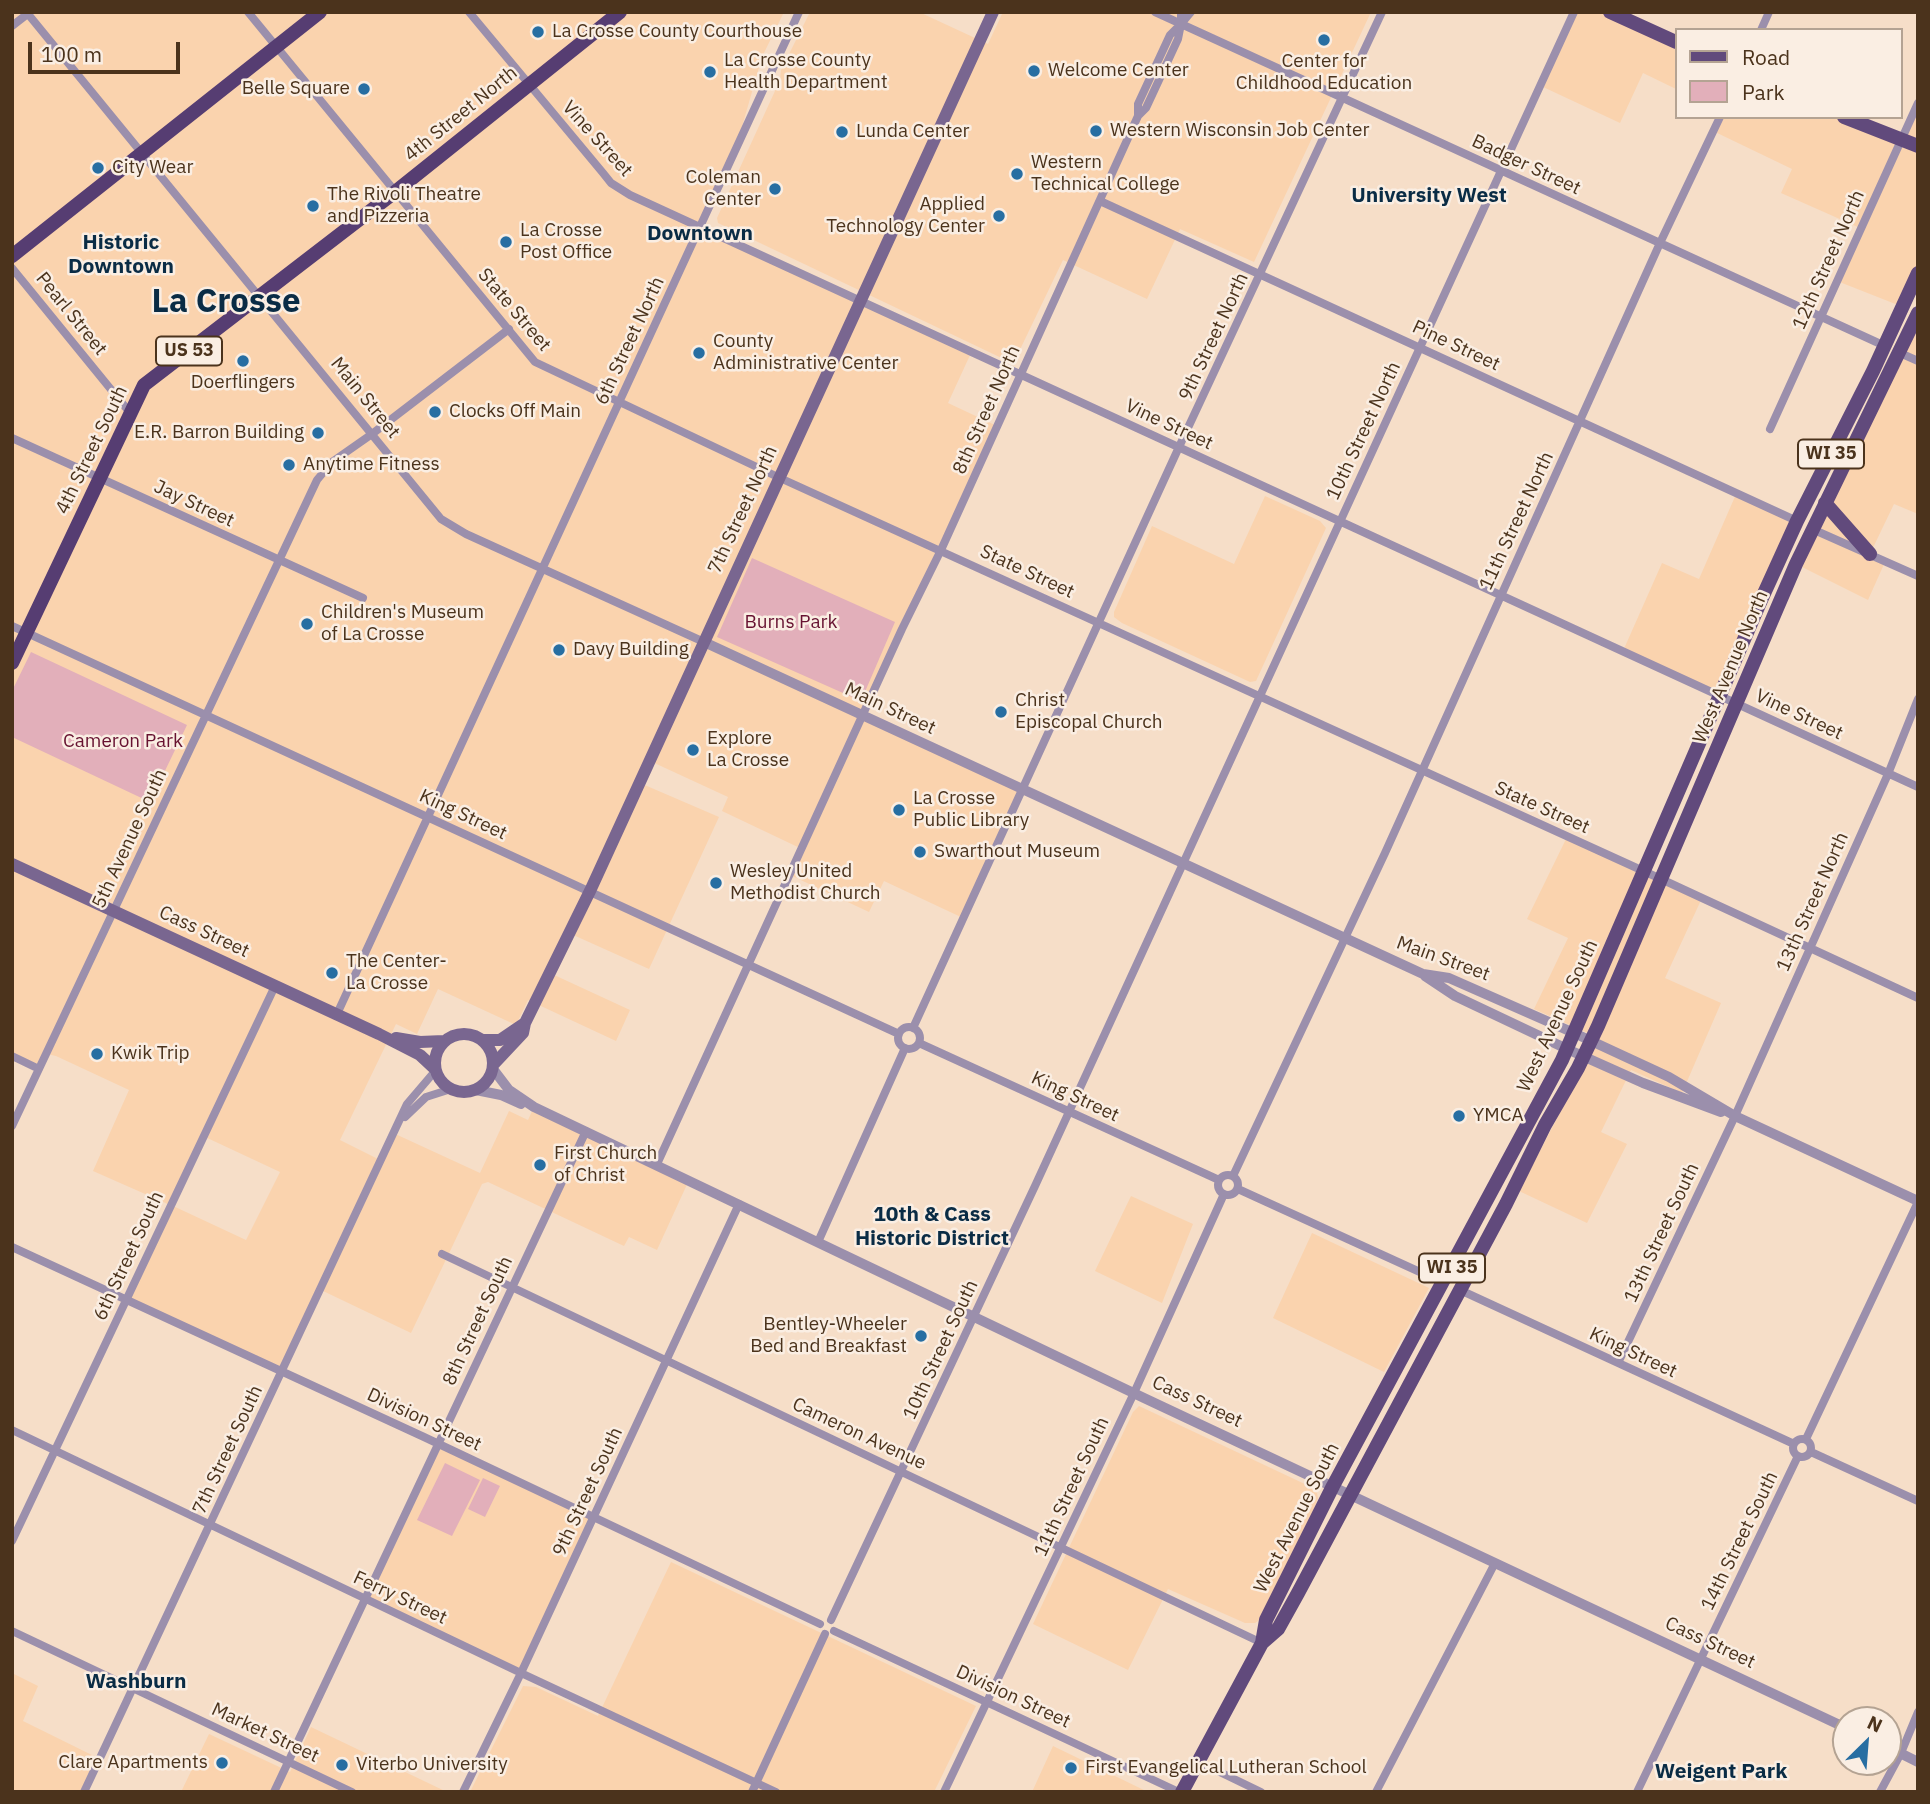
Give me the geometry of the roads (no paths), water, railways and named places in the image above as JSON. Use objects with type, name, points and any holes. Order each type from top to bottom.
[{"type":"highway","points":[[12,256],[320,12]]},
{"type":"highway","name":"4th Street North","points":[[259,296],[395,192],[620,12]]},
{"type":"highway","name":"4th Street South","points":[[12,663],[144,385],[259,296]]},
{"type":"main road","name":"7th Street North","points":[[493,1067],[519,1040],[590,891],[993,12]]},
{"type":"main road","points":[[1610,12],[1674,41]]},
{"type":"main road","points":[[1849,119],[1918,146]]},
{"type":"main road","name":"West Avenue North","points":[[1721,696],[1797,521],[1885,346],[1918,273]]},
{"type":"main road","name":"West Avenue North","points":[[1591,1041],[1812,528],[1918,313]]},
{"type":"main road","points":[[1825,503],[1870,554]]},
{"type":"main road","name":"West Avenue South","points":[[1181,1792],[1262,1643],[1266,1620],[1333,1486],[1567,1049],[1721,696]]},
{"type":"main road","name":"Cass Street","points":[[12,864],[379,1034],[420,1055],[435,1070]]},
{"type":"main road","points":[[482,1040],[492,1053],[493,1067],[487,1082],[476,1090],[463,1093],[451,1090],[441,1081],[435,1070],[436,1055],[444,1041],[454,1035],[466,1034],[482,1040],[500,1040],[525,1023]]},
{"type":"main road","name":"Cass Street","points":[[379,1034],[419,1042],[444,1041]]},
{"type":"main road","name":"West Avenue South","points":[[1262,1643],[1278,1629],[1591,1041]]},
{"type":"street","name":"State Street","points":[[248,12],[534,362],[780,478],[1918,998]]},
{"type":"street","name":"Vine Street","points":[[469,12],[611,183],[630,195],[1918,787]]},
{"type":"street","name":"6th Street North","points":[[543,570],[799,12]]},
{"type":"street","name":"Badger Street","points":[[1155,12],[1885,346]]},
{"type":"street","points":[[1181,12],[1181,24]]},
{"type":"street","name":"8th Street North","points":[[863,716],[1100,201],[1138,116],[1138,104],[1164,47],[1170,35],[1191,12]]},
{"type":"street","name":"9th Street North","points":[[1023,790],[1382,12]]},
{"type":"street","name":"10th Street North","points":[[1183,863],[1574,12]]},
{"type":"street","points":[[1762,28],[1769,12]]},
{"type":"street","points":[[12,26],[29,13]]},
{"type":"street","name":"Main Street","points":[[29,13],[446,524],[1423,974],[1449,978],[1574,1033],[1669,1077],[1735,1116],[1918,1201]]},
{"type":"street","name":"12th Street North","points":[[1770,429],[1918,103]]},
{"type":"street","name":"11th Street North","points":[[1344,938],[1719,119]]},
{"type":"street","name":"Pine Street","points":[[1100,201],[1797,521]]},
{"type":"street","name":"Pearl Street","points":[[12,268],[131,414]]},
{"type":"street","name":"5th Avenue South","points":[[12,1126],[322,473],[332,462],[373,434],[509,329]]},
{"type":"street","points":[[1900,353],[1918,361]]},
{"type":"street","name":"Jay Street","points":[[12,438],[363,598]]},
{"type":"street","points":[[1812,528],[1918,576]]},
{"type":"street","points":[[337,1014],[543,570]]},
{"type":"street","name":"King Street","points":[[12,626],[899,1034]]},
{"type":"street","name":"13th Street North","points":[[1735,1116],[1888,774],[1918,699]]},
{"type":"street","points":[[657,1164],[863,716]]},
{"type":"street","points":[[913,1028],[1023,790]]},
{"type":"street","name":"10th Street South","points":[[831,1620],[1183,863]]},
{"type":"street","points":[[1233,1175],[1344,938]]},
{"type":"street","points":[[1423,974],[1455,996],[1567,1049],[1696,1105],[1735,1116]]},
{"type":"street","name":"6th Street South","points":[[12,1541],[275,986]]},
{"type":"street","points":[[913,1028],[919,1036],[919,1042],[911,1048],[905,1048],[900,1043],[899,1034],[903,1029],[913,1028]]},
{"type":"street","name":"King Street","points":[[919,1042],[1219,1180]]},
{"type":"street","points":[[817,1242],[905,1048]]},
{"type":"street","points":[[12,1056],[39,1069]]},
{"type":"street","name":"Cass Street","points":[[493,1067],[509,1090],[534,1107]]},
{"type":"street","name":"7th Street South","points":[[84,1792],[412,1095],[435,1070]]},
{"type":"street","name":"7th Street South","points":[[400,1122],[426,1097],[451,1090]]},
{"type":"street","name":"Cass Street","points":[[476,1090],[534,1107],[657,1164],[1134,1393],[1832,1721]]},
{"type":"street","name":"13th Street South","points":[[1618,1363],[1735,1116]]},
{"type":"street","name":"8th Street South","points":[[274,1792],[586,1131]]},
{"type":"street","points":[[1224,1175],[1233,1175],[1238,1189],[1233,1194],[1224,1194],[1219,1190],[1219,1180],[1224,1175]]},
{"type":"street","points":[[1238,1189],[1444,1283]]},
{"type":"street","name":"11th Street South","points":[[944,1792],[1134,1393],[1224,1194]]},
{"type":"street","points":[[1806,1439],[1918,1201]]},
{"type":"street","name":"9th Street South","points":[[463,1792],[521,1674],[739,1204]]},
{"type":"street","name":"Division Street","points":[[12,1247],[438,1443],[820,1624]]},
{"type":"street","name":"Cameron Avenue","points":[[442,1254],[1262,1643]]},
{"type":"street","name":"King Street","points":[[1460,1290],[1794,1444]]},
{"type":"street","name":"Ferry Street","points":[[12,1430],[521,1674],[776,1792]]},
{"type":"street","points":[[1798,1439],[1806,1439],[1811,1444],[1811,1452],[1806,1457],[1798,1456],[1793,1450],[1794,1444],[1798,1439]]},
{"type":"street","points":[[1811,1452],[1918,1502]]},
{"type":"street","name":"14th Street South","points":[[1637,1792],[1798,1456]]},
{"type":"street","points":[[1376,1792],[1495,1563]]},
{"type":"street","points":[[825,1619],[831,1620],[835,1625],[834,1631],[825,1634],[820,1629],[820,1624],[825,1619]]},
{"type":"street","name":"Market Street","points":[[12,1631],[352,1792]]},
{"type":"street","name":"Division Street","points":[[834,1631],[1181,1792]]},
{"type":"street","points":[[752,1792],[825,1634]]},
{"type":"street","points":[[1902,1748],[1918,1712]]},
{"type":"street","points":[[1902,1754],[1918,1762]]},
{"type":"street","points":[[1199,1762],[1261,1792]]},
{"type":"street","points":[[1880,1792],[1888,1776]]},
{"type":"place","name":"La Crosse County Courthouse","points":[[538,32]]},
{"type":"place","name":"Center for Childhood Education","points":[[1324,40]]},
{"type":"place","name":"Welcome Center","points":[[1034,71]]},
{"type":"place","name":"La Crosse County Health Department","points":[[710,72]]},
{"type":"place","name":"Belle Square","points":[[364,89]]},
{"type":"place","name":"Western Wisconsin Job Center","points":[[1096,131]]},
{"type":"place","name":"Lunda Center","points":[[842,132]]},
{"type":"place","name":"City Wear","points":[[98,168]]},
{"type":"place","name":"Western Technical College","points":[[1017,174]]},
{"type":"place","name":"Coleman Center","points":[[775,189]]},
{"type":"place","name":"The Rivoli Theatre and Pizzeria","points":[[313,206]]},
{"type":"place","name":"Applied Technology Center","points":[[999,216]]},
{"type":"place","name":"La Crosse Post Office","points":[[506,242]]},
{"type":"place","name":"County Administrative Center","points":[[699,353]]},
{"type":"place","name":"Doerflingers","points":[[243,361]]},
{"type":"place","name":"Clocks Off Main","points":[[435,412]]},
{"type":"place","name":"E.R. Barron Building","points":[[318,433]]},
{"type":"place","name":"Anytime Fitness","points":[[289,465]]},
{"type":"place","name":"Children's Museum of La Crosse","points":[[307,624]]},
{"type":"place","name":"Davy Building","points":[[559,650]]},
{"type":"place","name":"Christ Episcopal Church","points":[[1001,712]]},
{"type":"place","name":"Explore La Crosse","points":[[693,750]]},
{"type":"place","name":"La Crosse Public Library","points":[[899,810]]},
{"type":"place","name":"Swarthout Museum","points":[[920,852]]},
{"type":"place","name":"Wesley United Methodist Church","points":[[716,883]]},
{"type":"place","name":"The Center- La Crosse","points":[[332,973]]},
{"type":"place","name":"Kwik Trip","points":[[97,1054]]},
{"type":"place","name":"YMCA","points":[[1459,1116]]},
{"type":"place","name":"First Church of Christ","points":[[540,1165]]},
{"type":"place","name":"Bentley-Wheeler Bed and Breakfast","points":[[921,1336]]},
{"type":"place","name":"Clare Apartments","points":[[222,1763]]},
{"type":"place","name":"Viterbo University","points":[[342,1765]]},
{"type":"place","name":"First Evangelical Lutheran School","points":[[1071,1768]]},
{"type":"district","name":"University West","points":[[1429,196]]},
{"type":"district","name":"Downtown","points":[[700,234]]},
{"type":"district","name":"Historic Downtown","points":[[121,255]]},
{"type":"district","name":"La Crosse","points":[[226,302]]},
{"type":"district","name":"10th & Cass Historic District","points":[[932,1227]]},
{"type":"district","name":"Washburn","points":[[136,1682]]},
{"type":"district","name":"Weigent Park","points":[[1721,1772]]},
{"type":"park label","name":"Burns Park","points":[[791,623]]},
{"type":"park label","name":"Cameron Park","points":[[123,742]]}]
